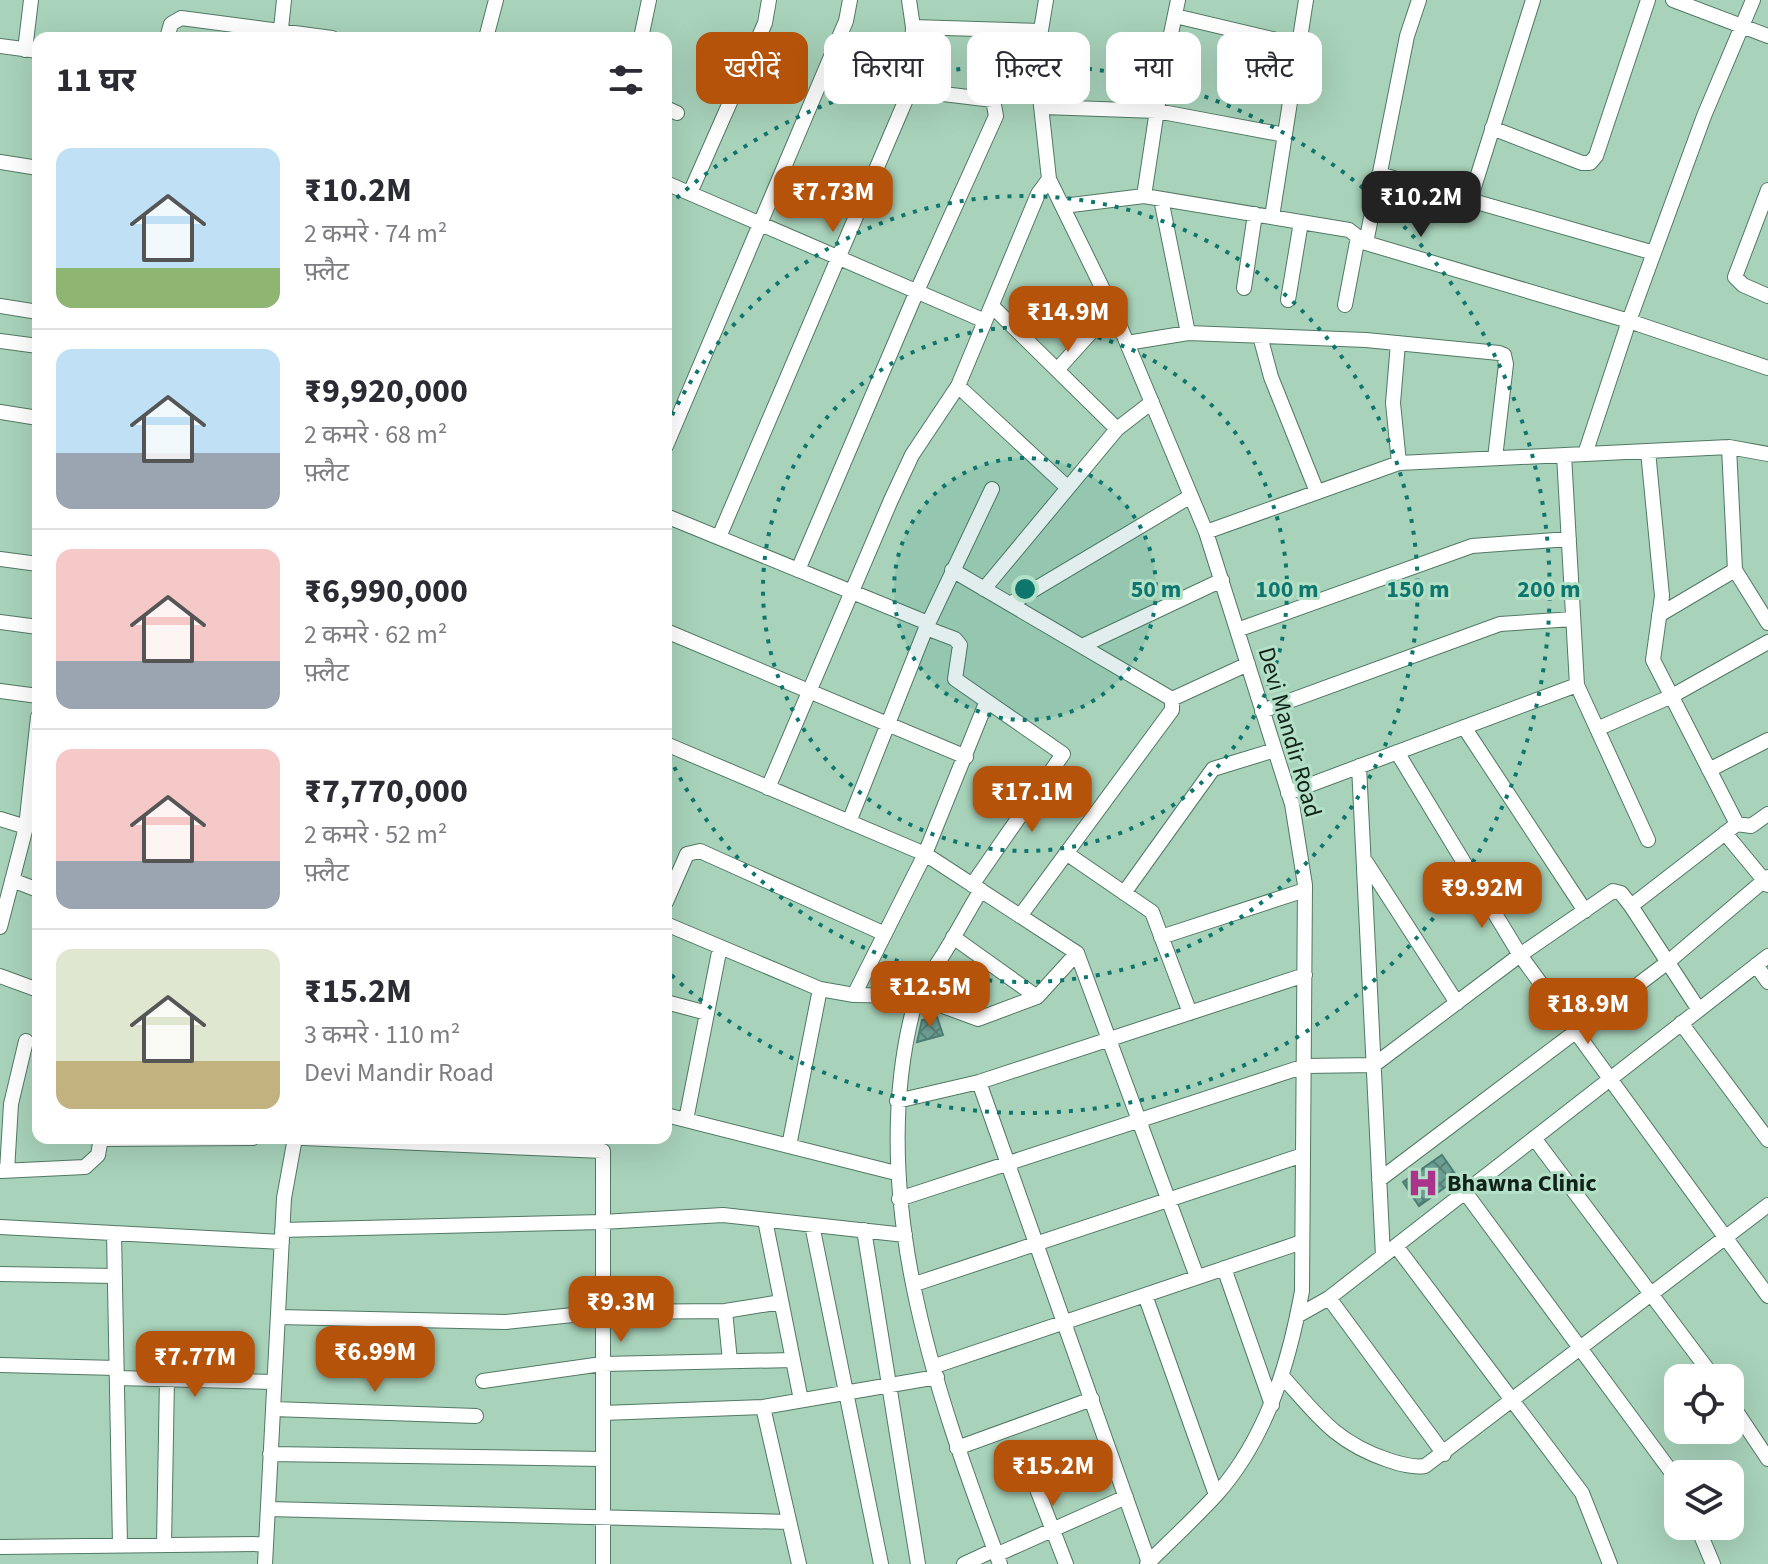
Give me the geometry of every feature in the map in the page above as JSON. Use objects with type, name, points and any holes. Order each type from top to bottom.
[{"type":"street","points":[[0,46],[32,50],[31,0]]},
{"type":"street","points":[[280,32],[284,0]]},
{"type":"street","points":[[642,32],[649,0]]},
{"type":"street","points":[[690,193],[765,23],[769,0]]},
{"type":"street","points":[[672,432],[846,21],[850,0]]},
{"type":"street","points":[[909,0],[913,32]]},
{"type":"street","name":"Devi Mandir Road","points":[[1046,0],[1036,60],[1049,179],[1112,309],[1206,532],[1288,793],[1305,890],[1302,1242],[1297,1316],[1272,1405],[1216,1495],[1148,1563]]},
{"type":"street","points":[[1144,196],[1178,0]]},
{"type":"street","points":[[1300,32],[1306,0]]},
{"type":"street","points":[[1345,305],[1379,174],[1407,36],[1419,0]]},
{"type":"street","points":[[1470,200],[1533,0]]},
{"type":"street","points":[[1492,128],[1582,163],[1590,163],[1596,156],[1648,0]]},
{"type":"street","points":[[1673,0],[1768,36]]},
{"type":"street","points":[[1585,454],[1629,321],[1704,116],[1753,0]]},
{"type":"street","points":[[487,32],[490,2]]},
{"type":"street","points":[[1175,16],[1243,32]]},
{"type":"street","points":[[169,32],[171,24],[181,18],[263,32]]},
{"type":"street","points":[[913,27],[1041,31]]},
{"type":"street","points":[[798,570],[917,291],[996,116],[993,100],[951,95]]},
{"type":"street","points":[[719,537],[904,104]]},
{"type":"street","points":[[1272,217],[1289,104]]},
{"type":"street","points":[[1043,107],[1157,111],[1285,135]]},
{"type":"street","points":[[0,162],[32,167]]},
{"type":"street","points":[[1379,174],[1654,253]]},
{"type":"street","points":[[768,788],[912,455],[958,386],[1038,194],[1049,179]]},
{"type":"street","points":[[672,186],[985,321]]},
{"type":"street","points":[[1768,190],[1735,277],[1743,285],[1768,296]]},
{"type":"street","points":[[1063,206],[1144,196],[1349,230],[1362,240],[1629,321],[1768,368]]},
{"type":"street","points":[[1161,199],[1188,333]]},
{"type":"street","points":[[1244,288],[1255,214]]},
{"type":"street","points":[[1288,300],[1301,222]]},
{"type":"street","points":[[0,306],[32,311]]},
{"type":"street","points":[[992,306],[1117,429]]},
{"type":"street","points":[[1057,370],[1112,309]]},
{"type":"street","points":[[1127,343],[1188,333],[1398,343],[1504,355],[1495,458]]},
{"type":"street","points":[[1260,336],[1271,377],[1317,492]]},
{"type":"street","points":[[0,341],[32,345]]},
{"type":"street","points":[[1398,343],[1393,403],[1399,463]]},
{"type":"street","points":[[958,386],[1068,488]]},
{"type":"street","points":[[984,589],[1117,429],[1152,402]]},
{"type":"street","points":[[1,418],[32,418]]},
{"type":"street","points":[[1206,532],[1399,463],[1729,447],[1768,454]]},
{"type":"street","points":[[1729,447],[1735,570],[1768,623]]},
{"type":"street","points":[[1379,1180],[1668,962],[1766,881],[1731,829],[1709,770],[1653,660],[1662,596],[1648,451]]},
{"type":"street","points":[[1564,455],[1577,685],[1648,840]]},
{"type":"street","points":[[849,822],[927,625],[992,489]]},
{"type":"street","points":[[1010,604],[1191,496]]},
{"type":"street","points":[[672,518],[927,625],[960,645],[955,679],[1063,754],[976,888],[953,937],[916,996],[897,1101],[896,1173],[915,1284],[957,1448],[997,1556]]},
{"type":"street","points":[[1237,630],[1472,546],[1569,539]]},
{"type":"street","points":[[0,559],[32,563]]},
{"type":"street","points":[[952,570],[1172,699]]},
{"type":"street","points":[[1659,615],[1735,570]]},
{"type":"street","points":[[1082,646],[1222,580]]},
{"type":"street","points":[[1262,711],[1500,624],[1573,619]]},
{"type":"street","points":[[0,622],[32,626]]},
{"type":"street","points":[[672,634],[966,757]]},
{"type":"street","points":[[1597,729],[1672,696],[1768,642]]},
{"type":"street","points":[[1172,699],[1248,664]]},
{"type":"street","points":[[1288,793],[1577,685]]},
{"type":"street","points":[[0,691],[32,695]]},
{"type":"street","points":[[1020,916],[1172,710],[1172,699]]},
{"type":"street","points":[[854,995],[925,854],[986,703]]},
{"type":"street","points":[[1464,727],[1585,911]]},
{"type":"street","points":[[1709,770],[1768,740]]},
{"type":"street","points":[[672,747],[925,854],[1077,953],[1197,1277]]},
{"type":"street","points":[[1124,893],[1213,769],[1275,750]]},
{"type":"street","points":[[1397,752],[1520,955],[1768,1296]]},
{"type":"street","points":[[1359,766],[1383,1256]]},
{"type":"street","points":[[0,924],[26,827],[32,772]]},
{"type":"street","points":[[1631,906],[1731,829],[1751,826],[1768,814]]},
{"type":"street","points":[[0,819],[26,827]]},
{"type":"street","points":[[672,888],[687,854],[700,851],[885,934]]},
{"type":"street","points":[[1066,853],[1152,912],[1190,1013]]},
{"type":"street","points":[[1364,860],[1457,1003]]},
{"type":"street","points":[[12,880],[32,888]]},
{"type":"street","points":[[1161,937],[1305,890]]},
{"type":"street","points":[[899,1199],[1305,1066],[1374,1065],[1520,955],[1613,891],[1621,893],[1631,906],[1699,1010]]},
{"type":"street","points":[[672,927],[820,989],[854,995],[916,996],[978,1019],[1037,997],[1077,953]]},
{"type":"street","points":[[953,937],[1037,997]]},
{"type":"street","points":[[686,1120],[720,947]]},
{"type":"street","points":[[1297,1316],[1329,1298],[1762,961],[1768,982]]},
{"type":"street","points":[[897,1101],[979,1082],[1305,975]]},
{"type":"street","points":[[0,976],[32,988]]},
{"type":"street","points":[[789,1146],[820,989]]},
{"type":"street","points":[[672,1004],[707,1013]]},
{"type":"street","points":[[1681,1023],[1768,1140]]},
{"type":"street","points":[[26,1041],[11,1104],[3,1171],[85,1167],[98,1155],[99,1144]]},
{"type":"street","points":[[979,1082],[1148,1563]]},
{"type":"street","points":[[672,1116],[896,1173]]},
{"type":"street","points":[[1534,1138],[1704,1364]]},
{"type":"street","points":[[265,1564],[282,1236],[294,1144]]},
{"type":"street","points":[[580,1144],[603,1151],[603,1564]]},
{"type":"street","points":[[915,1284],[1303,1155]]},
{"type":"street","points":[[1465,1192],[1664,1462]]},
{"type":"street","points":[[1282,1376],[1336,1436],[1357,1448],[1417,1467],[1444,1454],[1650,1291],[1768,1205]]},
{"type":"street","points":[[0,1227],[282,1236],[723,1215],[905,1235]]},
{"type":"street","points":[[765,1220],[801,1400]]},
{"type":"street","points":[[812,1225],[881,1564]]},
{"type":"street","points":[[864,1230],[918,1564]]},
{"type":"street","points":[[114,1233],[120,1545]]},
{"type":"street","points":[[603,1413],[763,1407],[889,1385],[1302,1242]]},
{"type":"street","points":[[1396,1246],[1582,1493],[1610,1564]]},
{"type":"street","points":[[1224,1268],[1272,1405]]},
{"type":"street","points":[[0,1274],[115,1276]]},
{"type":"street","points":[[1145,1295],[1216,1495]]},
{"type":"street","points":[[1329,1298],[1444,1454]]},
{"type":"street","points":[[278,1317],[506,1322],[602,1312],[725,1311],[781,1302]]},
{"type":"street","points":[[725,1311],[730,1361]]},
{"type":"street","points":[[483,1381],[602,1364],[793,1360]]},
{"type":"street","points":[[0,1365],[167,1379],[274,1382]]},
{"type":"street","points":[[164,1545],[167,1379]]},
{"type":"street","points":[[957,1448],[1092,1399]]},
{"type":"street","points":[[763,1407],[799,1564]]},
{"type":"street","points":[[273,1409],[476,1416]]},
{"type":"street","points":[[1744,1423],[1768,1459]]},
{"type":"street","points":[[270,1454],[603,1459]]},
{"type":"street","points":[[1028,1466],[1066,1564]]},
{"type":"street","points":[[964,1564],[997,1556],[1126,1497]]},
{"type":"street","points":[[268,1509],[789,1522]]},
{"type":"street","points":[[1703,1540],[1713,1564]]},
{"type":"street","points":[[0,1547],[266,1544]]},
{"type":"building","points":[[937,1017],[943,1035],[917,1042],[922,1020]]},
{"type":"building","points":[[1442,1155],[1458,1178],[1419,1206],[1403,1182]]},
{"type":"place","name":"Bhawna Clinic","points":[[1423,1183]]}]
